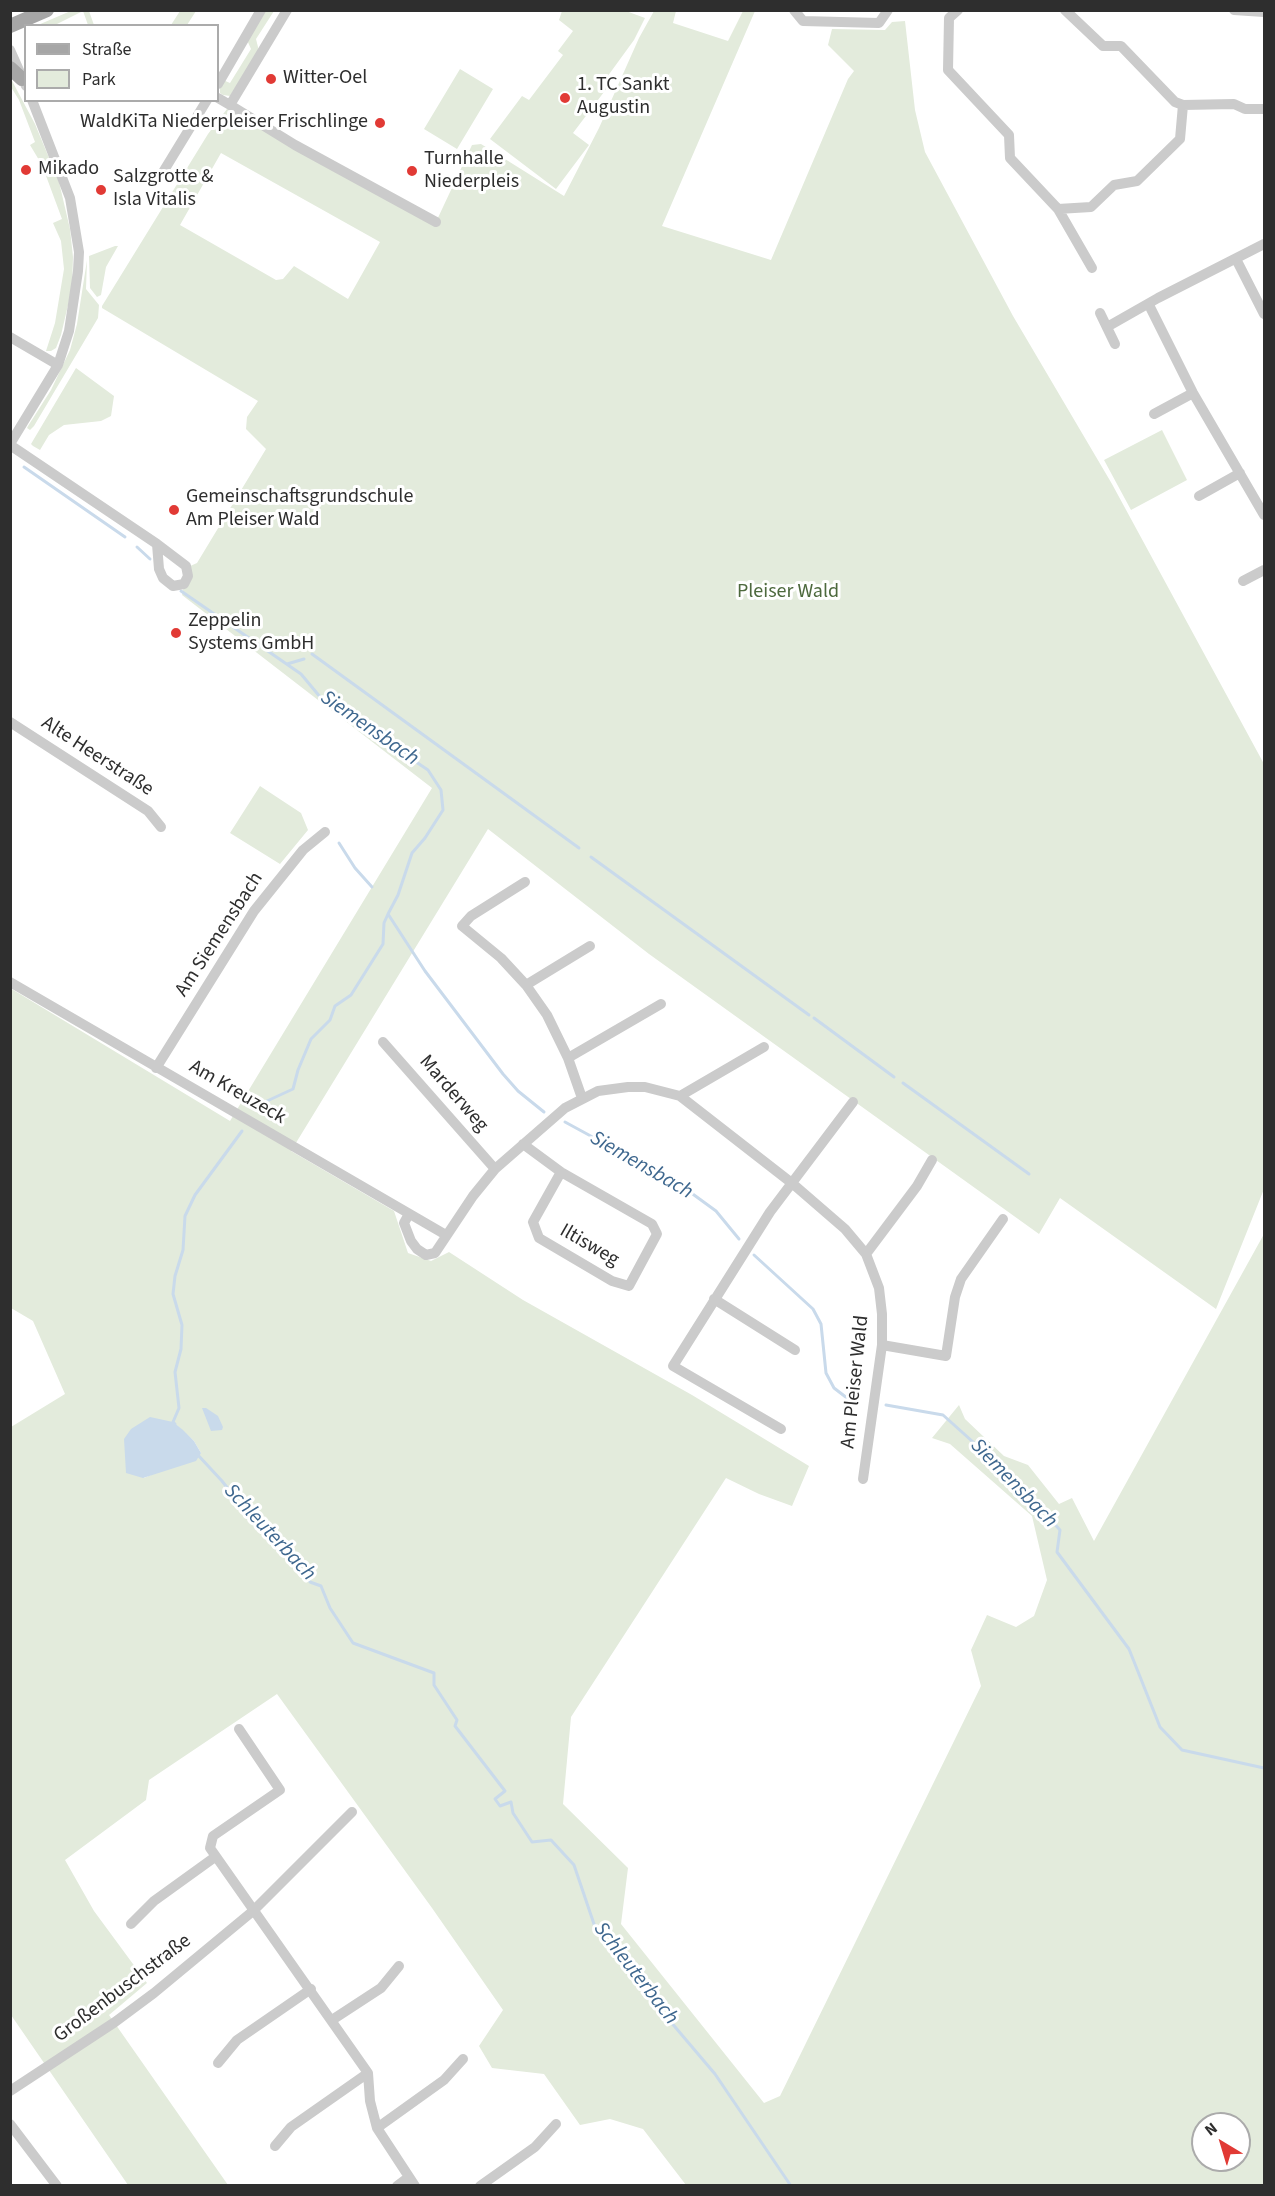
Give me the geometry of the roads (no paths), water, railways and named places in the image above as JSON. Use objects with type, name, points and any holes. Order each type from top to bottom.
[{"type":"main road","points":[[10,26],[47,10]]},
{"type":"main road","points":[[10,68],[24,82]]},
{"type":"street","points":[[219,82],[261,10]]},
{"type":"street","points":[[230,105],[287,10]]},
{"type":"street","points":[[794,10],[803,21],[879,23],[888,10]]},
{"type":"street","points":[[958,10],[949,18],[948,70],[1009,135],[1010,158],[1058,208],[1092,268]]},
{"type":"street","points":[[1065,10],[1103,46],[1121,46],[1175,102],[1183,105],[1234,104],[1245,109],[1264,109]]},
{"type":"street","points":[[1234,10],[1264,12]]},
{"type":"street","points":[[10,50],[24,82]]},
{"type":"street","points":[[219,99],[295,145],[436,222]]},
{"type":"street","points":[[33,102],[70,198],[79,252],[75,304],[58,365],[10,445],[157,544]]},
{"type":"street","points":[[160,177],[206,102]]},
{"type":"street","points":[[1058,208],[1091,207],[1114,185],[1137,182],[1180,139],[1183,105]]},
{"type":"street","points":[[1107,327],[1264,244]]},
{"type":"street","points":[[1236,259],[1264,314]]},
{"type":"street","points":[[1153,301],[1193,393],[1264,515]]},
{"type":"street","points":[[1100,313],[1116,344]]},
{"type":"street","points":[[10,337],[58,365]]},
{"type":"street","points":[[1154,414],[1193,393]]},
{"type":"street","points":[[1199,496],[1240,473]]},
{"type":"street","points":[[1243,581],[1264,570]]},
{"type":"street","name":"Alte Heerstraße","points":[[10,722],[148,811],[161,827]]},
{"type":"street","name":"Am Siemensbach","points":[[156,1068],[254,911],[303,850],[325,832]]},
{"type":"street","points":[[525,882],[471,916],[462,926],[501,958],[526,985],[547,1015],[568,1058],[582,1098]]},
{"type":"street","points":[[526,985],[590,946]]},
{"type":"street","name":"Am Kreuzeck","points":[[10,982],[446,1235]]},
{"type":"street","points":[[568,1058],[661,1004]]},
{"type":"street","name":"Marderweg","points":[[383,1042],[495,1169]]},
{"type":"street","points":[[680,1096],[764,1047]]},
{"type":"street","name":"Am Pleiser Wald","points":[[410,1214],[404,1223],[417,1249],[426,1256],[435,1253],[473,1196],[495,1169],[565,1108],[598,1091],[628,1087],[645,1087],[680,1096],[793,1184],[845,1229],[866,1254],[879,1288],[882,1345],[862,1479]]},
{"type":"street","points":[[781,1430],[673,1366],[771,1212],[853,1102]]},
{"type":"street","name":"Iltisweg","points":[[523,1144],[561,1172],[652,1224],[657,1234],[629,1286],[612,1281],[539,1238],[533,1222],[561,1172]]},
{"type":"street","points":[[866,1254],[917,1186],[932,1160]]},
{"type":"street","points":[[882,1345],[946,1356],[955,1297],[962,1279],[1003,1219]]},
{"type":"street","points":[[714,1299],[795,1350]]},
{"type":"street","points":[[239,1729],[280,1790],[213,1836],[210,1848],[368,2073],[370,2101],[377,2128],[412,2181],[397,2186]]},
{"type":"street","name":"Großenbuschstraße","points":[[10,2091],[144,2001],[253,1911],[352,1812]]},
{"type":"street","points":[[131,1924],[154,1900],[215,1857]]},
{"type":"street","points":[[332,2020],[381,1988],[399,1966]]},
{"type":"street","points":[[218,2063],[237,2040],[311,1989]]},
{"type":"street","points":[[377,2128],[444,2080],[463,2059]]},
{"type":"street","points":[[275,2146],[291,2127],[368,2073]]},
{"type":"street","points":[[10,2124],[57,2186]]},
{"type":"street","points":[[480,2186],[535,2146],[556,2124]]},
{"type":"water","points":[[202,1408],[218,1416],[222,1430],[211,1431]]},
{"type":"water","points":[[150,1417],[173,1422],[183,1430],[194,1441],[201,1453],[196,1461],[143,1478],[126,1473],[124,1439],[131,1429]]},
{"type":"waterway","name":"Siemensbach","points":[[24,467],[125,537]]},
{"type":"waterway","name":"Siemensbach","points":[[137,547],[150,559]]},
{"type":"waterway","name":"Siemensbach","points":[[181,591],[301,674],[321,698],[428,770],[441,790],[443,810],[412,853],[398,895],[388,914],[425,971],[503,1074],[518,1091],[544,1112]]},
{"type":"waterway","points":[[312,654],[579,848]]},
{"type":"waterway","points":[[287,664],[304,659]]},
{"type":"waterway","points":[[339,843],[355,868],[372,887]]},
{"type":"waterway","points":[[591,857],[809,1015]]},
{"type":"waterway","name":"Schleuterbach","points":[[256,1110],[267,1101],[293,1089],[311,1039],[330,1020],[335,1006],[351,995],[383,944],[384,923],[388,914]]},
{"type":"waterway","points":[[814,1018],[894,1077]]},
{"type":"waterway","points":[[903,1083],[1029,1174]]},
{"type":"waterway","name":"Siemensbach","points":[[565,1122],[679,1184],[716,1211],[739,1239]]},
{"type":"waterway","name":"Schleuterbach","points":[[175,1424],[173,1422],[179,1408],[175,1372],[181,1349],[182,1325],[173,1294],[175,1276],[183,1250],[185,1216],[195,1195],[242,1131]]},
{"type":"waterway","name":"Siemensbach","points":[[754,1255],[813,1309],[821,1324],[826,1373],[834,1388],[847,1398]]},
{"type":"waterway","name":"Siemensbach","points":[[886,1405],[943,1415],[1012,1477],[1060,1530],[1057,1552],[1129,1649],[1160,1727],[1182,1750],[1264,1768]]},
{"type":"waterway","name":"Schleuterbach","points":[[197,1454],[222,1481],[258,1527],[282,1541],[310,1582],[321,1586],[330,1608],[353,1643],[434,1673],[434,1685],[457,1720],[455,1726],[505,1791],[495,1799],[500,1806],[511,1802],[513,1813],[532,1842],[551,1840],[574,1865],[595,1927],[642,1988],[715,2074],[791,2186]]},
{"type":"place","name":"Witter-Oel","points":[[271,79]]},
{"type":"place","name":"1. TC Sankt Augustin","points":[[565,98]]},
{"type":"place","name":"WaldKiTa Niederpleiser Frischlinge","points":[[380,123]]},
{"type":"place","name":"Mikado","points":[[26,170]]},
{"type":"place","name":"Turnhalle Niederpleis","points":[[412,171]]},
{"type":"place","name":"Salzgrotte & Isla Vitalis","points":[[101,190]]},
{"type":"place","name":"Gemeinschaftsgrundschule Am Pleiser Wald","points":[[174,510]]},
{"type":"place","name":"Zeppelin Systems GmbH","points":[[176,633]]},
{"type":"park label","name":"Pleiser Wald","points":[[788,593]]}]
